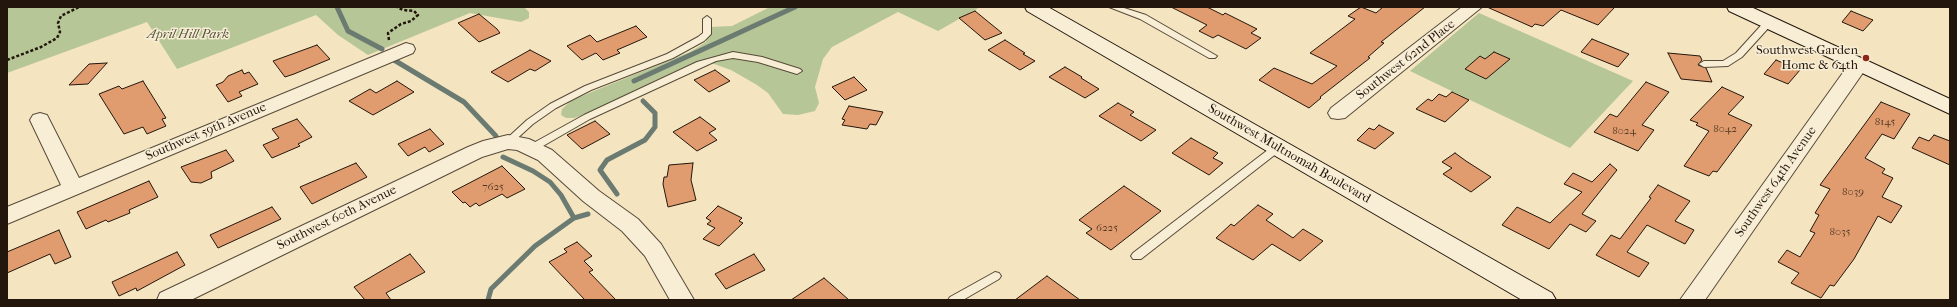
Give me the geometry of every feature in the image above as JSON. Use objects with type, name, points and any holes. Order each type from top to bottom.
[{"type":"main road","points":[[1736,7],[1950,107]]},
{"type":"main road","name":"Southwest Multnomah Boulevard","points":[[1044,9],[1277,148],[1543,300]]},
{"type":"street","name":"Southwest 62nd Place","points":[[1338,113],[1473,7]]},
{"type":"street","name":"Southwest 59th Avenue","points":[[7,216],[401,50]]},
{"type":"street","name":"Southwest 64th Avenue","points":[[1692,300],[1859,64]]},
{"type":"street","points":[[40,120],[73,188]]},
{"type":"street","points":[[508,142],[532,148],[558,166],[591,196],[630,225],[643,238],[660,260],[682,300]]},
{"type":"street","name":"Southwest 60th Avenue","points":[[169,300],[475,152],[490,146],[508,142]]},
{"type":"lane","points":[[1113,7],[1142,17],[1212,56]]},
{"type":"lane","points":[[508,142],[530,122],[553,106],[588,88],[670,56],[701,39],[707,34],[707,19]]},
{"type":"lane","points":[[1704,64],[1725,64],[1739,55],[1769,22]]},
{"type":"lane","points":[[532,148],[586,117],[700,64],[714,59],[733,55],[759,59],[797,71]]},
{"type":"lane","points":[[1137,256],[1277,148]]},
{"type":"lane","points":[[954,300],[995,276]]},
{"type":"path","points":[[7,60],[41,47],[56,38],[60,32],[58,23],[61,16],[79,7]]},
{"type":"path","points":[[397,7],[403,10],[414,11],[418,15],[411,21],[401,24],[388,33],[389,41],[401,50]]},
{"type":"green space","name":"April Hill Park","points":[[7,7],[524,7],[529,12],[529,18],[521,22],[470,13],[368,55],[338,35],[316,15],[177,69],[147,22],[7,73]]},
{"type":"green space","points":[[770,7],[980,7],[938,31],[898,12],[832,47],[823,59],[815,87],[819,103],[815,111],[798,115],[783,114],[768,93],[757,85],[731,70],[703,60],[680,69],[584,115],[574,118],[566,118],[561,115],[562,109],[572,100],[690,52],[706,42],[710,27],[732,26]]},
{"type":"green space","points":[[1479,13],[1633,81],[1570,148],[1410,71]]},
{"type":"building","points":[[1171,7],[1207,7],[1223,15],[1225,13],[1257,29],[1251,33],[1261,38],[1246,49],[1218,35],[1213,38],[1199,31],[1207,25]]},
{"type":"building","points":[[1361,7],[1376,13],[1383,7],[1425,7],[1381,42],[1384,43],[1368,57],[1370,58],[1320,97],[1321,98],[1309,108],[1259,80],[1274,68],[1312,84],[1337,66],[1310,53],[1355,19],[1348,16]]},
{"type":"building","points":[[1487,7],[1615,7],[1598,25],[1561,10],[1543,26],[1535,24],[1532,27]]},
{"type":"building","points":[[975,11],[1002,33],[985,40],[959,18]]},
{"type":"building","points":[[1851,11],[1873,20],[1863,31],[1842,22]]},
{"type":"building","points":[[479,14],[500,33],[479,42],[458,23]]},
{"type":"building","points":[[636,26],[647,37],[617,50],[620,53],[603,60],[596,53],[582,60],[567,46],[590,35],[597,42]]},
{"type":"building","points":[[1592,39],[1629,54],[1618,67],[1581,52]]},
{"type":"building","points":[[1005,40],[1035,61],[1020,70],[988,50]]},
{"type":"building","points":[[317,45],[330,59],[294,74],[285,77],[273,61]]},
{"type":"building","points":[[530,50],[551,61],[535,71],[530,69],[508,82],[491,72]]},
{"type":"building","points":[[1494,52],[1510,59],[1486,79],[1465,69],[1480,56],[1485,59]]},
{"type":"building","points":[[1668,53],[1700,56],[1702,60],[1698,65],[1706,68],[1712,82],[1681,79]]},
{"type":"building","points":[[1776,60],[1800,70],[1788,84],[1764,74]]},
{"type":"building","points":[[107,63],[88,84],[69,85],[89,64]]},
{"type":"building","points":[[1065,67],[1099,89],[1085,98],[1049,77]]},
{"type":"building","points":[[242,70],[244,74],[249,72],[258,84],[239,92],[242,96],[228,102],[216,85],[223,82],[228,76]]},
{"type":"building","points":[[715,70],[730,81],[709,92],[694,80]]},
{"type":"building","points":[[854,77],[867,90],[845,100],[832,87]]},
{"type":"building","points":[[143,81],[166,118],[162,119],[166,126],[147,134],[143,127],[124,134],[99,94],[119,86],[122,89]]},
{"type":"building","points":[[397,81],[414,92],[373,115],[349,101],[370,89],[376,93]]},
{"type":"building","points":[[1646,82],[1669,92],[1642,125],[1654,130],[1638,151],[1594,132],[1610,114],[1617,117]]},
{"type":"building","points":[[1722,87],[1744,97],[1728,114],[1752,125],[1717,172],[1713,171],[1709,176],[1684,166],[1709,131],[1696,125],[1698,123],[1690,120]]},
{"type":"building","points":[[1452,92],[1469,100],[1445,122],[1416,109],[1428,99],[1432,101],[1439,94],[1446,97]]},
{"type":"building","points":[[1881,102],[1910,114],[1894,139],[1882,134],[1865,158],[1885,169],[1882,173],[1893,178],[1882,197],[1902,206],[1891,223],[1878,216],[1854,259],[1834,286],[1830,285],[1821,298],[1791,283],[1799,273],[1778,262],[1787,250],[1800,257],[1815,233],[1810,231],[1819,215],[1815,213],[1830,189],[1820,185]]},
{"type":"building","points":[[1118,103],[1134,112],[1130,115],[1156,130],[1141,141],[1099,116]]},
{"type":"building","points":[[849,106],[883,112],[876,125],[870,124],[867,129],[842,125],[845,120],[842,119]]},
{"type":"building","points":[[700,117],[716,129],[709,133],[717,140],[697,151],[673,132]]},
{"type":"building","points":[[297,119],[312,137],[298,144],[300,146],[272,158],[263,145],[279,138],[272,129]]},
{"type":"building","points":[[595,121],[610,134],[582,149],[567,135]]},
{"type":"building","points":[[1379,125],[1394,133],[1375,149],[1357,140],[1369,128],[1374,130]]},
{"type":"building","points":[[430,129],[444,144],[429,152],[425,147],[408,156],[398,144]]},
{"type":"building","points":[[1934,135],[1950,141],[1950,165],[1912,148],[1919,137],[1929,141]]},
{"type":"building","points":[[1191,138],[1218,153],[1213,158],[1223,163],[1209,175],[1172,153]]},
{"type":"building","points":[[226,150],[234,161],[211,172],[212,178],[201,183],[191,182],[181,167]]},
{"type":"building","points":[[1455,153],[1491,177],[1471,192],[1443,174],[1452,168],[1442,162]]},
{"type":"building","points":[[356,163],[367,177],[312,204],[300,187]]},
{"type":"building","points":[[693,163],[691,180],[696,200],[668,207],[663,184],[664,177],[667,177],[669,165]]},
{"type":"building","points":[[1610,164],[1617,170],[1582,214],[1596,221],[1586,232],[1570,224],[1549,249],[1502,225],[1517,207],[1550,223],[1582,192],[1564,184],[1573,173],[1592,182]]},
{"type":"building","points":[[502,166],[525,189],[507,198],[502,194],[479,206],[476,203],[470,207],[465,202],[463,203],[452,192]]},
{"type":"building","points":[[149,181],[158,197],[129,210],[130,213],[108,222],[106,220],[86,229],[77,212]]},
{"type":"building","points":[[1658,185],[1690,201],[1675,221],[1694,230],[1685,244],[1647,225],[1627,252],[1649,263],[1639,277],[1596,255],[1611,235],[1620,239],[1651,198],[1649,197]]},
{"type":"building","points":[[1124,186],[1161,211],[1111,250],[1086,233],[1092,229],[1079,220]]},
{"type":"building","points":[[1258,205],[1273,214],[1266,220],[1293,238],[1303,229],[1323,241],[1300,261],[1272,244],[1253,260],[1216,238],[1231,224],[1234,226]]},
{"type":"building","points":[[718,206],[742,218],[739,221],[743,223],[719,246],[703,239],[715,228],[707,224],[711,221],[706,218]]},
{"type":"building","points":[[272,207],[281,219],[218,248],[210,235]]},
{"type":"building","points":[[59,230],[71,257],[55,264],[50,254],[7,273],[7,252]]},
{"type":"building","points":[[577,242],[592,256],[584,261],[593,270],[589,272],[616,300],[585,300],[549,262],[567,252],[564,249]]},
{"type":"building","points":[[177,252],[185,265],[137,291],[136,288],[119,296],[112,282]]},
{"type":"building","points":[[410,254],[425,272],[386,293],[391,300],[365,300],[354,287]]},
{"type":"building","points":[[754,254],[765,270],[726,289],[715,274]]},
{"type":"building","points":[[1047,276],[1080,300],[1015,300]]},
{"type":"building","points":[[824,278],[849,300],[791,300]]},
{"type":"waterway","points":[[337,7],[348,31],[382,49]]},
{"type":"waterway","points":[[634,81],[795,7]]},
{"type":"waterway","points":[[394,60],[464,102],[496,136]]},
{"type":"waterway","points":[[617,194],[600,170],[607,160],[645,140],[655,127],[655,113],[643,101]]},
{"type":"waterway","points":[[503,157],[533,171],[550,182],[561,195],[574,218]]},
{"type":"waterway","points":[[574,218],[588,214]]},
{"type":"waterway","points":[[488,300],[491,289],[535,246],[574,218]]},
{"type":"place","name":"Southwest Garden Home & 64th","points":[[1866,58]]}]
